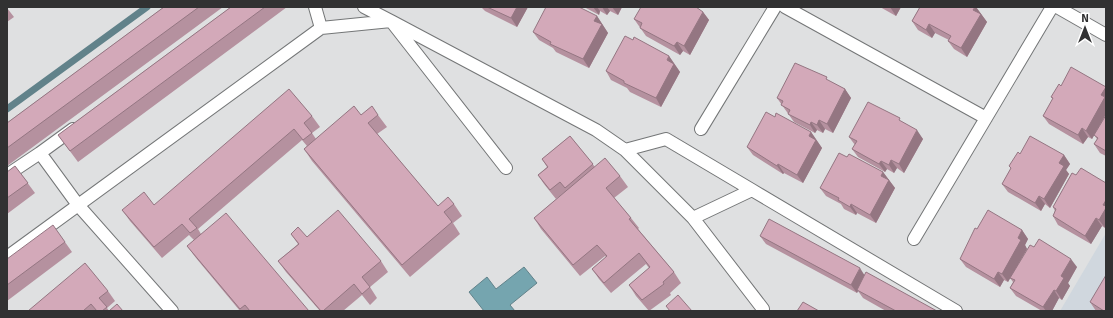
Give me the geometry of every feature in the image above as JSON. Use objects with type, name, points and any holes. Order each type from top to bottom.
[{"type":"lane","points":[[315,7],[321,28]]},
{"type":"lane","points":[[364,7],[596,130],[625,150],[692,218],[763,309]]},
{"type":"lane","points":[[702,129],[775,7]]},
{"type":"lane","points":[[785,7],[986,118]]},
{"type":"lane","points":[[914,239],[1052,7]]},
{"type":"lane","points":[[1058,7],[1106,36]]},
{"type":"lane","points":[[7,257],[321,28],[391,22]]},
{"type":"lane","points":[[391,22],[506,168]]},
{"type":"lane","points":[[7,175],[40,153],[84,120]]},
{"type":"lane","points":[[625,150],[666,139],[956,311]]},
{"type":"lane","points":[[40,153],[78,205],[172,311]]},
{"type":"lane","points":[[692,218],[752,190]]},
{"type":"shaded area","points":[[1106,233],[1106,311],[1060,311]]},
{"type":"water","points":[[524,267],[537,283],[510,305],[515,311],[484,311],[469,292],[487,277],[496,289]]},
{"type":"building","points":[[164,7],[199,7],[7,148],[7,123]]},
{"type":"building","points":[[231,7],[265,7],[70,151],[58,135]]},
{"type":"building","points":[[487,7],[517,7],[511,18]]},
{"type":"building","points":[[546,7],[579,7],[597,16],[594,21],[602,24],[583,59],[550,44],[551,42],[533,32]]},
{"type":"building","points":[[641,7],[696,7],[703,12],[684,46],[677,42],[674,46],[640,28],[642,23],[634,19]]},
{"type":"building","points":[[920,7],[975,7],[973,10],[981,14],[961,48],[948,41],[951,36],[929,24],[926,30],[912,21]]},
{"type":"building","points":[[625,36],[633,40],[634,37],[669,56],[667,60],[674,64],[656,98],[624,83],[624,81],[606,71]]},
{"type":"building","points":[[795,63],[827,77],[826,79],[845,89],[827,124],[819,120],[817,125],[811,122],[810,125],[788,114],[790,110],[781,105],[783,101],[777,98]]},
{"type":"building","points":[[1071,67],[1106,87],[1101,95],[1105,97],[1086,131],[1082,128],[1078,135],[1043,116],[1053,98],[1051,97],[1059,84],[1061,86]]},
{"type":"building","points":[[289,89],[312,116],[304,123],[312,133],[303,140],[294,129],[189,219],[197,228],[190,233],[182,224],[154,247],[122,210],[144,192],[154,205]]},
{"type":"building","points":[[868,102],[900,118],[899,120],[917,130],[899,164],[891,160],[889,165],[881,161],[879,164],[852,149],[857,141],[849,137]]},
{"type":"building","points":[[354,106],[361,115],[372,106],[378,115],[368,123],[438,206],[448,197],[454,204],[444,212],[452,222],[402,265],[304,149]]},
{"type":"building","points":[[766,112],[775,117],[776,113],[811,132],[809,136],[816,140],[797,175],[778,164],[777,166],[747,147]]},
{"type":"building","points":[[1106,115],[1106,151],[1094,144],[1098,138],[1094,135]]},
{"type":"building","points":[[570,136],[593,164],[565,188],[560,182],[550,190],[538,175],[548,167],[542,159]]},
{"type":"building","points":[[1030,136],[1064,155],[1059,163],[1064,166],[1044,199],[1039,196],[1035,203],[1002,184],[1011,168],[1009,166],[1018,152],[1020,154]]},
{"type":"building","points":[[839,153],[847,157],[849,154],[883,172],[881,176],[889,180],[870,215],[851,204],[850,207],[838,200],[839,198],[820,188]]},
{"type":"building","points":[[605,158],[620,176],[606,188],[631,218],[629,219],[674,272],[663,282],[664,284],[642,300],[629,285],[650,267],[639,253],[604,283],[592,269],[607,256],[597,245],[573,265],[534,218]]},
{"type":"building","points":[[15,166],[28,183],[7,198],[7,172]]},
{"type":"building","points":[[1081,168],[1106,183],[1106,200],[1103,205],[1106,206],[1106,208],[1099,220],[1096,218],[1085,236],[1053,216],[1056,209],[1053,207],[1072,173],[1076,175]]},
{"type":"building","points":[[338,210],[381,261],[362,277],[370,287],[362,294],[354,284],[323,311],[321,311],[278,261],[299,244],[291,234],[298,227],[307,237]]},
{"type":"building","points":[[988,210],[1022,230],[1018,238],[1021,240],[1002,274],[998,272],[994,279],[960,259],[975,228],[977,229]]},
{"type":"building","points":[[226,213],[309,311],[250,311],[245,305],[240,309],[187,246]]},
{"type":"building","points":[[769,219],[860,268],[851,285],[760,236]]},
{"type":"building","points":[[53,225],[65,242],[7,285],[7,259]]},
{"type":"building","points":[[1039,239],[1071,259],[1061,276],[1064,278],[1043,307],[1010,288],[1015,280],[1010,278],[1030,245],[1034,247]]},
{"type":"building","points":[[85,263],[108,291],[99,298],[107,307],[102,311],[97,311],[91,304],[83,311],[28,311]]},
{"type":"building","points":[[866,272],[937,311],[896,311],[857,290]]},
{"type":"building","points":[[1106,275],[1106,311],[1104,311],[1090,302]]},
{"type":"building","points":[[678,295],[692,311],[670,311],[666,306]]},
{"type":"building","points":[[803,302],[819,311],[797,311]]},
{"type":"building","points":[[117,304],[123,311],[109,311]]},
{"type":"waterway","points":[[7,109],[147,7]]}]
